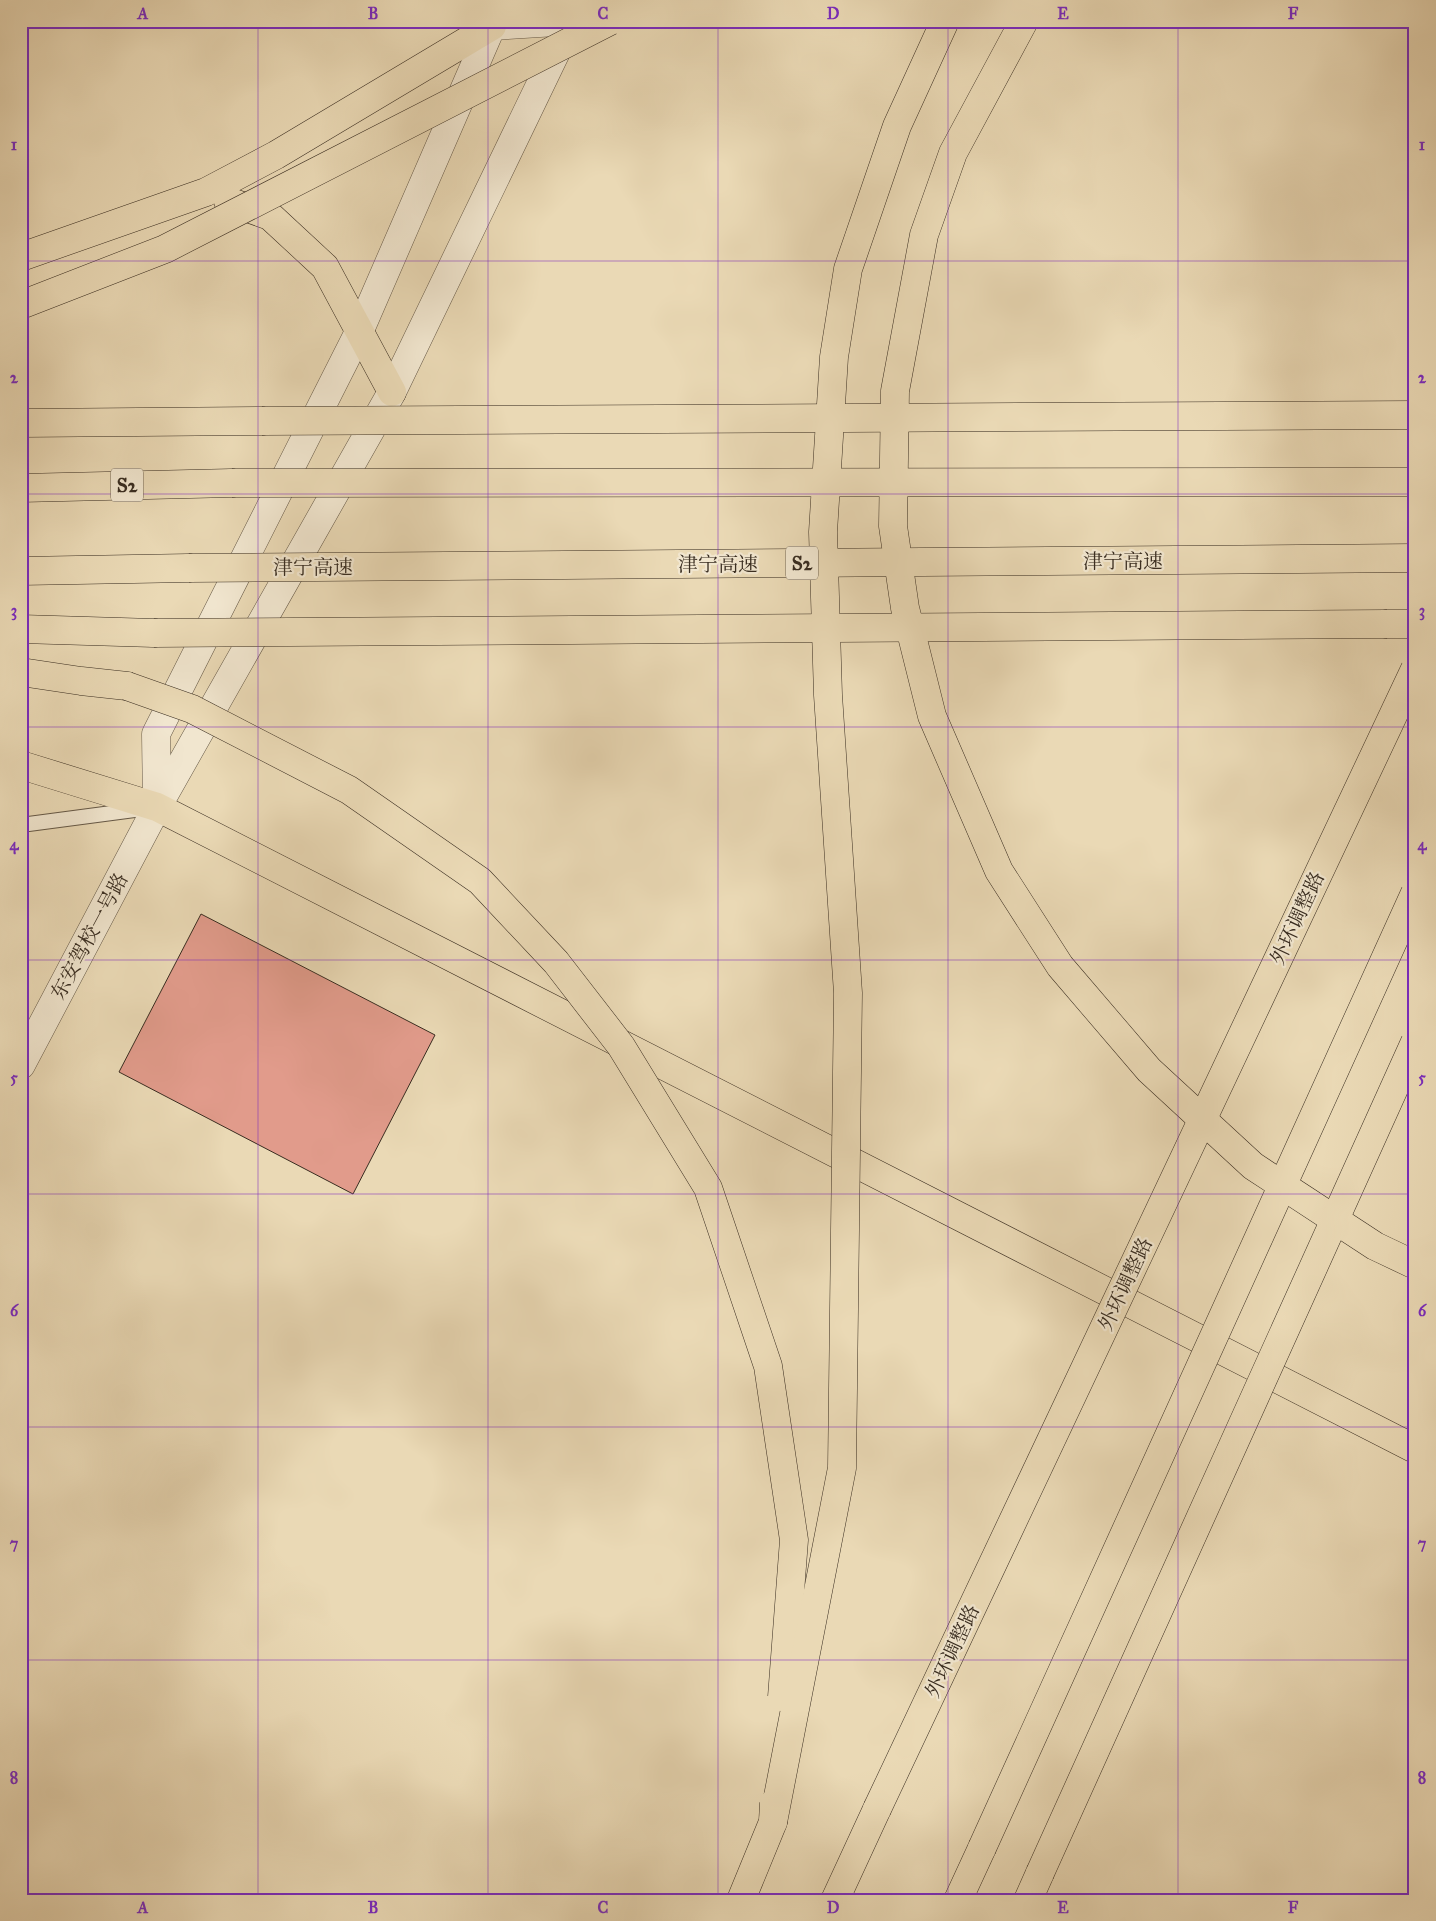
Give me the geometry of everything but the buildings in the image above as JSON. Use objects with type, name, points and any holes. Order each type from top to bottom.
[{"type":"highway","points":[[21,305],[165,249],[610,21]]},
{"type":"highway","points":[[741,1900],[773,1822],[842,1468],[848,993],[828,696],[823,532],[834,356],[848,269],[897,126],[946,21]]},
{"type":"highway","points":[[1024,21],[953,153],[924,235],[895,391],[893,526],[905,608],[932,716],[999,871],[1060,966],[1149,1070],[1253,1166],[1376,1246],[1415,1265]]},
{"type":"highway","points":[[21,257],[206,192],[276,155],[496,23]]},
{"type":"highway","points":[[206,192],[270,216],[325,267],[392,392]]},
{"type":"highway","points":[[21,423],[1415,415]]},
{"type":"highway","name":"S2","points":[[21,488],[232,483],[1415,482]]},
{"type":"highway","name":"津宁高速","points":[[21,571],[1415,558]]},
{"type":"highway","points":[[21,630],[154,633],[1415,624]]},
{"type":"highway","name":"外环调整路","points":[[835,1900],[1415,670]]},
{"type":"highway","points":[[21,672],[127,686],[192,709],[349,790],[480,881],[556,962],[621,1046],[708,1188],[768,1366],[794,1540],[773,1822]]},
{"type":"highway","points":[[21,765],[157,807],[1415,1449]]},
{"type":"highway","points":[[958,1900],[1415,893]]},
{"type":"highway","points":[[1028,1900],[1415,1042]]},
{"type":"street","points":[[157,807],[156,734],[360,330],[496,23],[571,21]]},
{"type":"street","name":"东安驾校一号路","points":[[21,1065],[157,807],[392,392],[571,21]]},
{"type":"lane","points":[[21,825],[157,807]]}]
